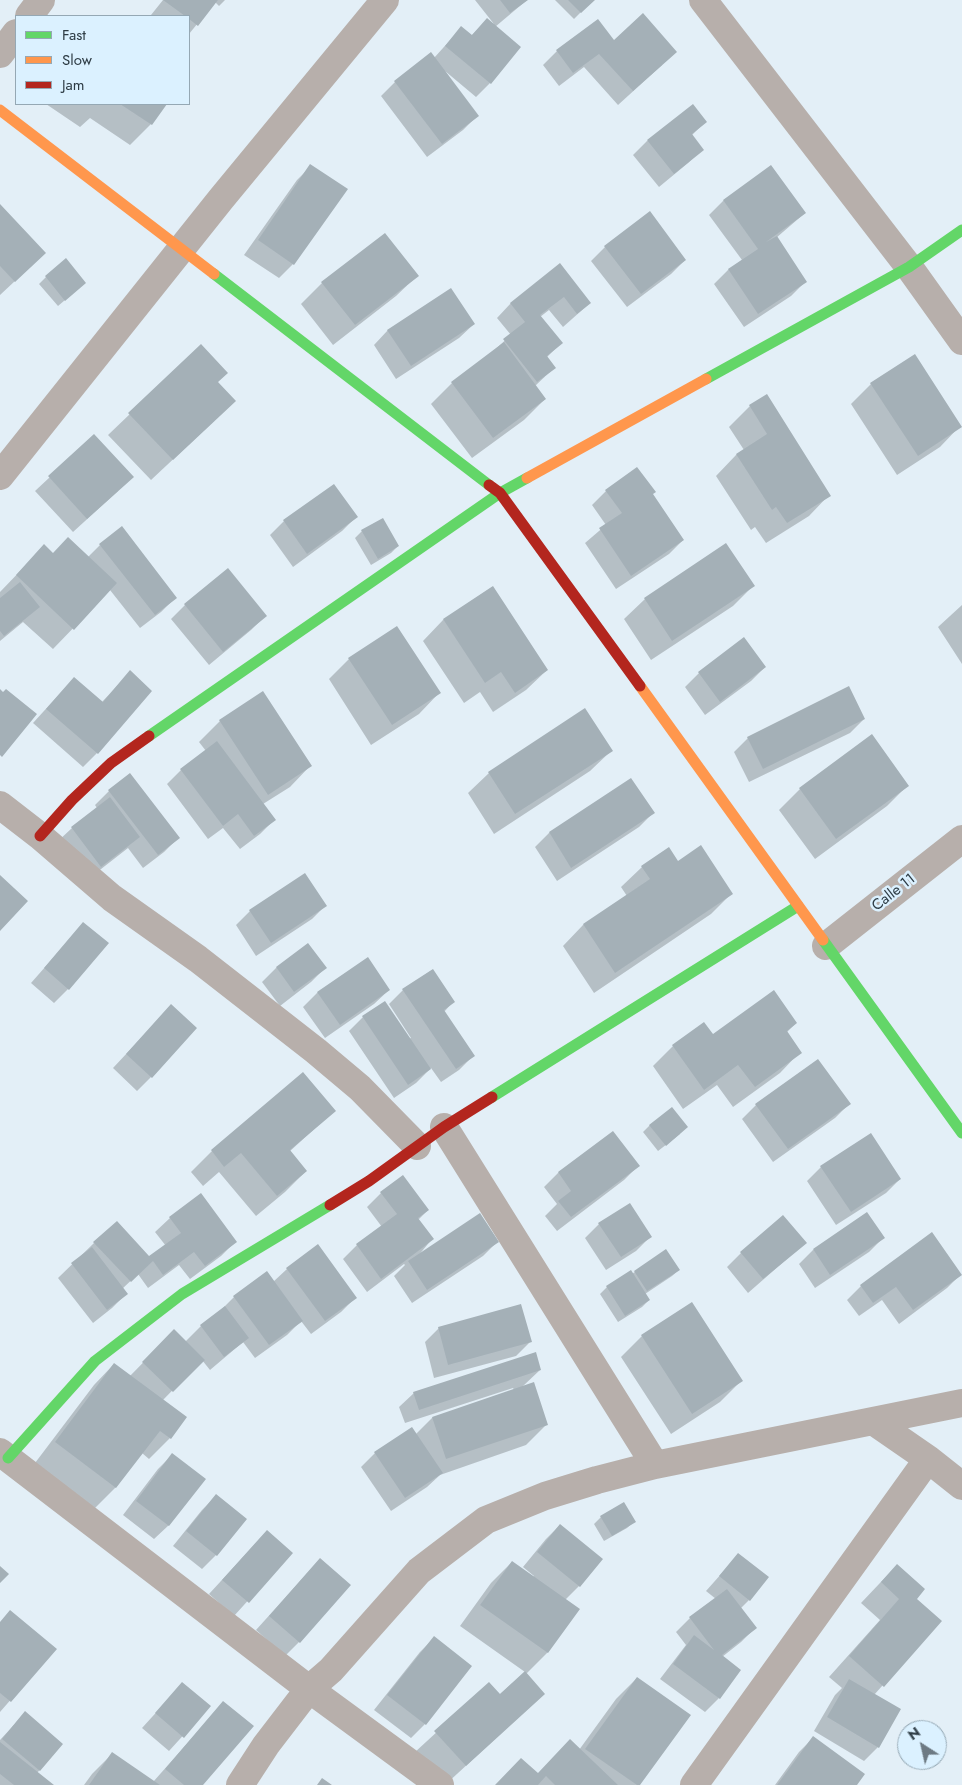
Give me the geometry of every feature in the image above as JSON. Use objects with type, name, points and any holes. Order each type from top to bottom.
[{"type":"street","points":[[29,15],[41,0]]},
{"type":"street","points":[[0,476],[181,249],[385,0]]},
{"type":"street","points":[[703,0],[909,267],[962,341]]},
{"type":"street","points":[[0,54],[15,34]]},
{"type":"street","points":[[0,110],[500,493],[962,1133]]},
{"type":"street","points":[[40,836],[72,800],[111,763],[500,493],[909,267],[962,230]]},
{"type":"street","points":[[0,805],[40,836],[112,898],[198,959],[316,1051],[360,1088],[417,1146]]},
{"type":"street","name":"Calle 11","points":[[826,946],[962,839]]},
{"type":"street","points":[[440,1785],[309,1689],[4,1455],[96,1361],[182,1294],[369,1181],[444,1127],[798,906]]},
{"type":"street","points":[[444,1127],[656,1465]]},
{"type":"street","points":[[240,1785],[266,1746],[309,1689],[331,1670],[419,1571],[486,1520],[545,1496],[656,1465],[962,1403]]},
{"type":"street","points":[[873,1421],[928,1459],[962,1486]]},
{"type":"street","points":[[694,1785],[928,1459]]},
{"type":"building","points":[[163,0],[218,0],[198,26],[190,20],[190,15],[184,15]]},
{"type":"building","points":[[500,0],[528,0],[510,13]]},
{"type":"building","points":[[568,0],[595,0],[581,13]]},
{"type":"building","points":[[643,13],[677,52],[633,91],[599,54],[573,73],[556,50],[598,19],[614,40]]},
{"type":"building","points":[[487,18],[521,47],[491,84],[445,46],[461,26],[472,35]]},
{"type":"building","points":[[431,52],[479,116],[442,144],[394,81]]},
{"type":"building","points":[[693,104],[707,122],[692,134],[704,150],[674,174],[647,140]]},
{"type":"building","points":[[122,105],[166,105],[152,125]]},
{"type":"building","points":[[310,164],[348,189],[294,265],[258,240]]},
{"type":"building","points":[[771,165],[806,213],[766,242],[777,236],[807,282],[758,314],[728,269],[758,249],[723,200]]},
{"type":"building","points":[[0,204],[46,253],[15,282],[0,266]]},
{"type":"building","points":[[650,211],[686,260],[641,294],[604,246]]},
{"type":"building","points":[[385,233],[419,276],[355,325],[321,282]]},
{"type":"building","points":[[66,258],[86,283],[65,301],[45,276]]},
{"type":"building","points":[[560,263],[591,303],[577,314],[564,297],[540,315],[563,343],[547,356],[556,368],[537,382],[503,339],[525,322],[510,303]]},
{"type":"building","points":[[451,288],[475,324],[411,366],[387,330]]},
{"type":"building","points":[[504,342],[546,399],[493,438],[451,382]]},
{"type":"building","points":[[201,344],[228,373],[218,382],[236,401],[173,460],[128,413]]},
{"type":"building","points":[[915,354],[962,427],[918,456],[870,383]]},
{"type":"building","points":[[767,394],[831,496],[787,523],[776,507],[772,510],[736,454],[767,434],[749,405]]},
{"type":"building","points":[[94,434],[134,477],[87,519],[48,476]]},
{"type":"building","points":[[637,467],[656,492],[653,494],[684,540],[631,576],[599,528],[622,513],[605,490]]},
{"type":"building","points":[[334,484],[358,517],[307,554],[283,520]]},
{"type":"building","points":[[383,518],[399,546],[378,559],[361,530]]},
{"type":"building","points":[[122,526],[177,598],[155,615],[99,544]]},
{"type":"building","points":[[68,537],[117,583],[74,630],[16,575],[44,544],[53,553]]},
{"type":"building","points":[[726,543],[755,586],[672,641],[644,598]]},
{"type":"building","points":[[228,568],[267,616],[223,652],[184,604]]},
{"type":"building","points":[[20,582],[40,607],[4,636],[0,631],[0,598]]},
{"type":"building","points":[[493,586],[548,670],[515,693],[501,672],[485,683],[443,619]]},
{"type":"building","points":[[397,626],[441,693],[392,725],[348,658]]},
{"type":"building","points":[[744,637],[766,667],[720,702],[698,672]]},
{"type":"building","points":[[130,670],[152,691],[98,754],[46,709],[74,677],[103,702]]},
{"type":"building","points":[[849,686],[865,719],[763,769],[747,737]]},
{"type":"building","points":[[0,689],[3,692],[6,689],[37,714],[2,757],[0,755]]},
{"type":"building","points":[[263,691],[312,766],[268,795],[219,720]]},
{"type":"building","points":[[585,708],[613,751],[515,814],[488,772]]},
{"type":"building","points":[[872,734],[909,786],[836,839],[799,788]]},
{"type":"building","points":[[217,741],[276,820],[254,836],[238,814],[223,826],[180,769]]},
{"type":"building","points":[[130,773],[180,838],[158,855],[108,790]]},
{"type":"building","points":[[631,778],[655,813],[571,868],[549,832]]},
{"type":"building","points":[[110,797],[140,837],[101,867],[71,827]]},
{"type":"building","points":[[701,845],[733,894],[615,973],[583,924],[650,879],[641,866],[669,847],[678,861]]},
{"type":"building","points":[[305,873],[327,906],[271,943],[249,910]]},
{"type":"building","points":[[0,875],[28,901],[0,931]]},
{"type":"building","points":[[83,922],[109,943],[69,990],[44,968]]},
{"type":"building","points":[[308,943],[327,968],[294,992],[276,967]]},
{"type":"building","points":[[368,957],[390,990],[340,1025],[317,992]]},
{"type":"building","points":[[433,969],[455,1002],[444,1010],[475,1056],[456,1069],[402,989]]},
{"type":"building","points":[[774,990],[797,1023],[787,1031],[802,1053],[755,1087],[738,1065],[704,1090],[672,1045],[704,1022],[713,1034]]},
{"type":"building","points":[[385,1001],[431,1069],[408,1085],[362,1016]]},
{"type":"building","points":[[171,1004],[197,1028],[152,1078],[126,1054]]},
{"type":"building","points":[[818,1059],[851,1104],[788,1149],[755,1104]]},
{"type":"building","points":[[303,1072],[336,1111],[290,1150],[307,1171],[277,1196],[241,1153],[224,1167],[211,1150]]},
{"type":"building","points":[[672,1107],[688,1127],[666,1146],[649,1125]]},
{"type":"building","points":[[613,1131],[640,1166],[571,1217],[558,1201],[571,1191],[558,1172]]},
{"type":"building","points":[[871,1133],[901,1179],[851,1212],[820,1166]]},
{"type":"building","points":[[403,1175],[429,1210],[418,1218],[434,1239],[381,1279],[356,1244],[397,1214],[380,1192]]},
{"type":"building","points":[[201,1193],[237,1242],[205,1266],[194,1252],[163,1275],[153,1261],[131,1282],[93,1242],[117,1221],[149,1256],[181,1233],[169,1217]]},
{"type":"building","points":[[630,1203],[652,1237],[621,1257],[598,1223]]},
{"type":"building","points":[[867,1212],[885,1238],[830,1275],[813,1249]]},
{"type":"building","points":[[480,1213],[499,1242],[427,1290],[408,1261]]},
{"type":"building","points":[[783,1215],[807,1243],[763,1279],[740,1252]]},
{"type":"building","points":[[932,1232],[962,1275],[913,1310],[896,1287],[873,1303],[860,1285]]},
{"type":"building","points":[[318,1244],[357,1298],[325,1321],[286,1268]]},
{"type":"building","points":[[92,1247],[128,1294],[107,1310],[71,1263]]},
{"type":"building","points":[[666,1249],[680,1270],[647,1291],[634,1271]]},
{"type":"building","points":[[631,1270],[650,1300],[625,1316],[606,1286]]},
{"type":"building","points":[[267,1271],[303,1321],[269,1345],[233,1296]]},
{"type":"building","points":[[692,1302],[743,1381],[692,1414],[641,1335]]},
{"type":"building","points":[[521,1304],[532,1342],[448,1365],[438,1327]]},
{"type":"building","points":[[225,1306],[249,1338],[224,1357],[200,1325]]},
{"type":"building","points":[[174,1329],[205,1360],[173,1392],[142,1362]]},
{"type":"building","points":[[536,1352],[541,1370],[419,1410],[413,1392]]},
{"type":"building","points":[[114,1363],[187,1417],[171,1439],[160,1431],[116,1488],[55,1442]]},
{"type":"building","points":[[534,1382],[548,1425],[446,1459],[432,1417]]},
{"type":"building","points":[[412,1427],[443,1473],[405,1498],[374,1452]]},
{"type":"building","points":[[172,1453],[206,1479],[169,1526],[136,1501]]},
{"type":"building","points":[[216,1494],[247,1519],[217,1556],[186,1531]]},
{"type":"building","points":[[624,1502],[636,1522],[612,1536],[600,1516]]},
{"type":"building","points":[[560,1524],[603,1559],[580,1587],[537,1552]]},
{"type":"building","points":[[267,1530],[293,1553],[249,1603],[222,1580]]},
{"type":"building","points":[[738,1553],[769,1577],[750,1601],[719,1576]]},
{"type":"building","points":[[320,1558],[351,1585],[300,1643],[269,1616]]},
{"type":"building","points":[[512,1561],[580,1609],[548,1653],[480,1605]]},
{"type":"building","points":[[897,1564],[925,1589],[917,1599],[942,1621],[884,1687],[849,1656],[899,1599],[881,1582]]},
{"type":"building","points":[[0,1566],[9,1574],[0,1583]]},
{"type":"building","points":[[727,1589],[757,1628],[722,1655],[741,1670],[720,1699],[673,1664],[694,1635],[714,1650],[689,1617]]},
{"type":"building","points":[[10,1610],[57,1649],[11,1702],[0,1693],[0,1622]]},
{"type":"building","points":[[434,1636],[472,1666],[426,1725],[387,1695]]},
{"type":"building","points":[[525,1671],[545,1694],[466,1766],[434,1731],[489,1682],[500,1694]]},
{"type":"building","points":[[637,1677],[691,1715],[640,1785],[637,1785],[585,1749]]},
{"type":"building","points":[[849,1679],[901,1709],[879,1748],[827,1717]]},
{"type":"building","points":[[182,1682],[211,1706],[184,1738],[155,1713]]},
{"type":"building","points":[[223,1701],[254,1726],[203,1785],[184,1785],[165,1769]]},
{"type":"building","points":[[25,1711],[63,1744],[40,1771],[2,1739]]},
{"type":"building","points":[[813,1736],[865,1774],[857,1785],[777,1785]]},
{"type":"building","points":[[570,1739],[618,1785],[555,1785],[546,1776],[538,1785],[495,1785],[521,1758],[538,1773]]},
{"type":"building","points":[[0,1742],[54,1785],[14,1785],[0,1774]]},
{"type":"building","points":[[112,1752],[160,1785],[89,1785]]},
{"type":"building","points":[[322,1778],[332,1785],[317,1785]]},
{"type":"traffic: fast","points":[[706,379],[909,267],[962,230]]},
{"type":"traffic: fast","points":[[214,274],[489,485]]},
{"type":"traffic: fast","points":[[149,736],[500,493],[527,478]]},
{"type":"traffic: fast","points":[[492,1097],[798,906]]},
{"type":"traffic: fast","points":[[823,940],[962,1133]]},
{"type":"traffic: fast","points":[[8,1458],[95,1361],[182,1294],[330,1205]]},
{"type":"traffic: slow","points":[[0,110],[214,274]]},
{"type":"traffic: slow","points":[[527,478],[706,379]]},
{"type":"traffic: slow","points":[[640,686],[823,940]]},
{"type":"traffic: jam","points":[[489,485],[500,493],[640,686]]},
{"type":"traffic: jam","points":[[40,836],[72,800],[111,763],[149,736]]},
{"type":"traffic: jam","points":[[330,1205],[369,1181],[444,1127],[492,1097]]}]
